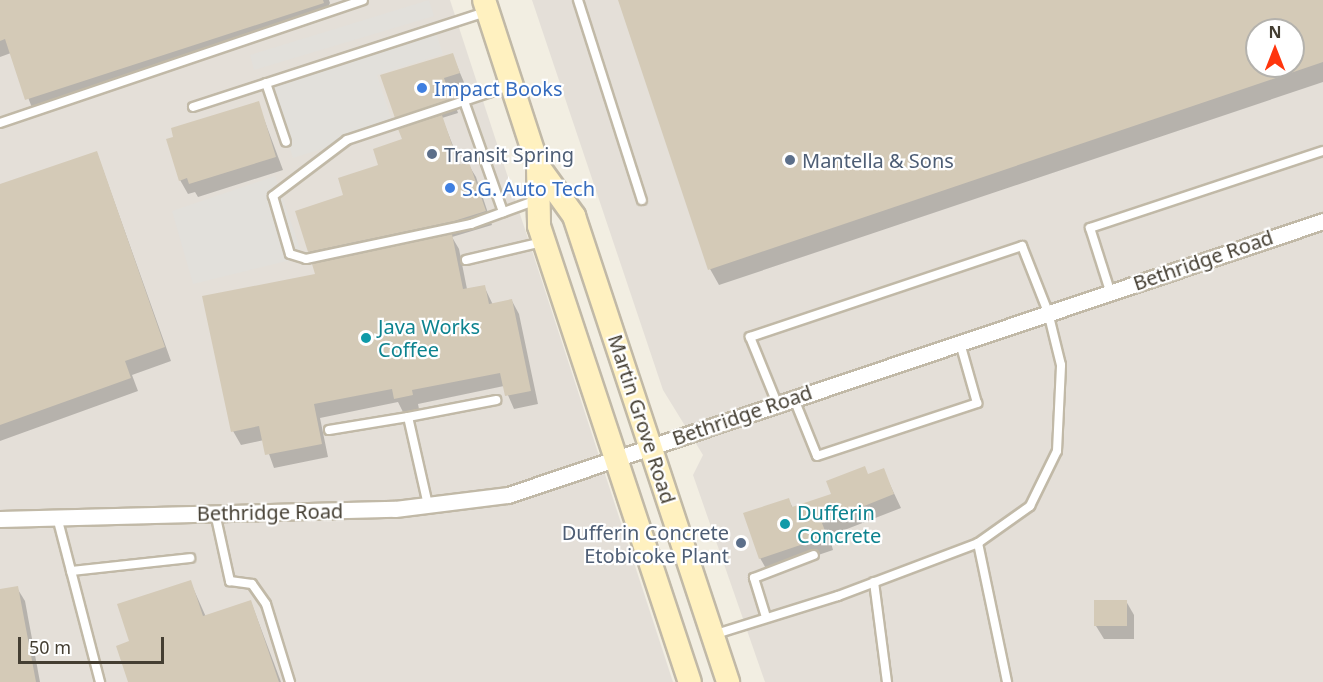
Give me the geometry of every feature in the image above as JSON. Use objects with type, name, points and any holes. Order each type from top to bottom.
[{"type":"main road","name":"Martin Grove Road","points":[[486,6],[538,166],[544,242],[690,682]]},
{"type":"main road","name":"Martin Grove Road","points":[[538,166],[574,216],[728,682]]},
{"type":"street","name":"Bethridge Road","points":[[0,519],[428,505],[508,495],[793,397],[1323,221]]},
{"type":"lane","points":[[578,0],[642,200]]},
{"type":"lane","points":[[0,123],[358,1]]},
{"type":"lane","points":[[193,107],[486,6]]},
{"type":"lane","points":[[266,83],[286,142]]},
{"type":"lane","points":[[511,86],[347,140],[273,196],[290,254],[306,259],[471,224],[539,199]]},
{"type":"lane","points":[[464,101],[503,212]]},
{"type":"lane","points":[[1110,291],[1090,228],[1323,151]]},
{"type":"lane","points":[[466,260],[544,242]]},
{"type":"lane","points":[[712,635],[874,582],[978,543],[1030,506],[1058,451],[1061,365],[1048,312],[1022,246],[750,337],[777,403]]},
{"type":"lane","points":[[793,397],[817,456],[976,403],[960,343]]},
{"type":"lane","points":[[330,430],[496,400]]},
{"type":"lane","points":[[408,417],[428,505]]},
{"type":"lane","points":[[215,513],[230,581],[252,584],[266,604],[290,682]]},
{"type":"lane","points":[[57,517],[100,682]]},
{"type":"lane","points":[[978,543],[1007,682]]},
{"type":"lane","points":[[766,617],[754,578],[814,555]]},
{"type":"lane","points":[[71,571],[190,558]]},
{"type":"lane","points":[[874,582],[887,682]]},
{"type":"shaded area","points":[[0,0],[450,0],[673,682],[0,682]]},
{"type":"shaded area","points":[[429,0],[434,16],[254,70],[250,55]]},
{"type":"shaded area","points":[[532,0],[1323,0],[1323,682],[765,682],[693,475],[703,455],[663,390]]},
{"type":"shaded area","points":[[433,24],[443,54],[377,75],[394,126],[293,158],[267,76]]},
{"type":"shaded area","points":[[275,176],[303,257],[193,284],[172,211]]},
{"type":"building","points":[[0,0],[323,0],[324,3],[25,100],[5,39],[0,41]]},
{"type":"building","points":[[618,0],[1323,0],[1323,62],[1305,68],[1305,18],[1245,18],[1245,78],[1276,78],[708,270]]},
{"type":"building","points":[[453,53],[460,73],[444,78],[451,99],[395,118],[380,75]]},
{"type":"building","points":[[259,101],[276,157],[189,184],[187,178],[179,181],[166,139],[173,137],[171,128]]},
{"type":"building","points":[[442,115],[459,165],[469,162],[486,211],[454,221],[308,252],[295,211],[343,195],[338,178],[378,165],[373,149],[402,139],[398,129]]},
{"type":"building","points":[[97,151],[165,347],[125,361],[131,378],[0,425],[0,184]]},
{"type":"building","name":"Java Works Coffee","points":[[452,234],[463,289],[485,285],[489,304],[512,299],[531,391],[505,396],[500,373],[412,390],[413,395],[394,399],[392,389],[314,404],[322,444],[265,455],[259,426],[231,432],[202,296],[315,274],[312,264]]},
{"type":"building","points":[[865,466],[868,474],[884,468],[894,494],[822,523],[827,536],[759,559],[743,513],[789,498],[792,507],[831,494],[826,481]]},
{"type":"building","points":[[191,580],[203,616],[251,600],[279,682],[128,682],[116,646],[129,641],[117,604]]},
{"type":"building","points":[[18,586],[36,682],[0,682],[0,589]]},
{"type":"building","points":[[1094,600],[1127,600],[1127,626],[1094,626]]},
{"type":"place","name":"Impact Books","points":[[422,88]]},
{"type":"place","name":"Transit Spring","points":[[432,154]]},
{"type":"place","name":"Mantella & Sons","points":[[790,160]]},
{"type":"place","name":"S.G. Auto Tech","points":[[450,188]]},
{"type":"place","name":"Java Works Coffee","points":[[366,338]]},
{"type":"place","name":"Dufferin Concrete","points":[[785,524]]},
{"type":"place","name":"Dufferin Concrete Etobicoke Plant","points":[[741,543]]}]
